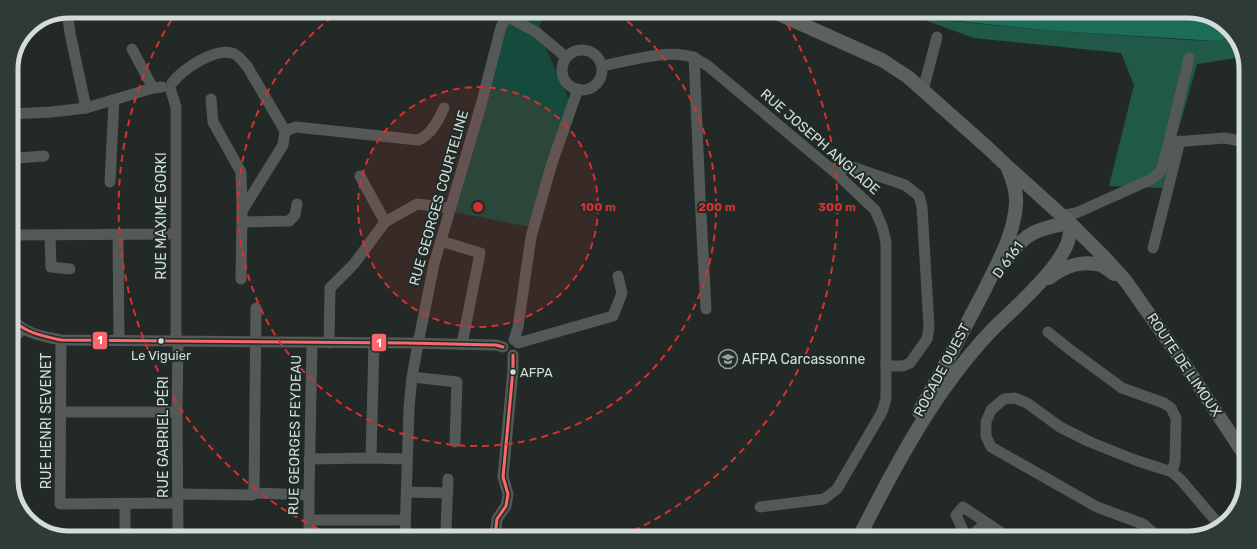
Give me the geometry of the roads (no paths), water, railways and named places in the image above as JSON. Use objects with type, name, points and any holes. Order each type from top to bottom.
[{"type":"main road","name":"D 6161","points":[[788,18],[882,60],[908,77],[1008,167],[1070,217]]},
{"type":"main road","name":"D 6161","points":[[988,148],[1010,162],[1070,217]]},
{"type":"main road","name":"D 6161","points":[[999,262],[1011,233],[1016,203],[1014,184],[1008,167]]},
{"type":"main road","name":"D 6161","points":[[978,303],[1010,253],[1024,238],[1070,217]]},
{"type":"main road","name":"ROUTE DE LIMOUX","points":[[1070,217],[1125,280],[1186,365],[1239,446]]},
{"type":"main road","name":"ROCADE OUEST","points":[[888,480],[928,414],[959,368],[992,331],[1033,290],[1061,257],[1070,237],[1070,217]]},
{"type":"main road","name":"ROCADE OUEST","points":[[862,531],[888,480],[908,433],[999,262]]},
{"type":"main road","name":"ROCADE OUEST","points":[[1033,290],[1060,270],[1072,265],[1086,263],[1102,266],[1125,280]]},
{"type":"street","points":[[67,18],[86,108]]},
{"type":"street","name":"RUE GEORGES COURTELINE","points":[[405,531],[412,377],[418,344],[434,264],[481,105],[503,18]]},
{"type":"street","points":[[511,18],[536,32],[566,57]]},
{"type":"street","points":[[923,90],[937,36]]},
{"type":"street","name":"RUE MAXIME GORKI","points":[[132,49],[165,87],[176,106],[175,234],[177,341]]},
{"type":"street","points":[[584,49],[592,52],[598,57],[603,66],[601,79],[596,85],[589,89],[578,90],[570,86],[563,76],[563,62],[570,53],[577,50],[584,49]]},
{"type":"street","points":[[18,114],[86,108],[165,87],[177,76],[210,56],[222,52],[232,53],[238,56],[247,66],[285,131],[283,145],[242,216]]},
{"type":"street","name":"RUE JOSEPH ANGLADE","points":[[603,66],[666,54],[678,54],[694,58],[708,66],[837,174],[875,210],[882,226],[886,242],[886,400],[882,412],[837,489],[824,499],[760,507]]},
{"type":"street","points":[[694,58],[706,309]]},
{"type":"street","points":[[1153,248],[1175,142],[1189,58]]},
{"type":"street","points":[[496,531],[497,519],[506,506],[508,494],[503,478],[514,356],[520,348],[516,342],[531,237],[552,163],[578,90]]},
{"type":"street","points":[[212,99],[214,122],[241,172],[241,279]]},
{"type":"street","points":[[110,182],[114,100]]},
{"type":"street","points":[[285,131],[296,127],[418,140],[425,137],[438,122],[444,108]]},
{"type":"street","points":[[1175,142],[1225,138],[1239,141]]},
{"type":"street","points":[[1070,217],[1152,179],[1161,171],[1175,142]]},
{"type":"street","points":[[18,158],[44,156]]},
{"type":"street","points":[[837,174],[849,166],[905,185],[919,196],[922,207],[929,327],[927,339],[910,364],[903,366],[886,366]]},
{"type":"street","points":[[360,176],[385,222]]},
{"type":"street","points":[[242,216],[289,221],[295,215],[297,204]]},
{"type":"street","points":[[329,343],[330,288],[354,264],[385,222],[417,204],[450,208]]},
{"type":"street","points":[[18,235],[175,234]]},
{"type":"street","points":[[118,235],[119,340]]},
{"type":"street","points":[[50,236],[51,267],[70,269]]},
{"type":"street","points":[[441,241],[480,253],[462,344]]},
{"type":"street","points":[[503,347],[507,341],[516,342],[613,316],[622,293],[618,276]]},
{"type":"street","points":[[254,493],[256,308]]},
{"type":"street","points":[[18,331],[32,341],[54,343],[61,340],[256,341],[462,344],[496,345],[503,347]]},
{"type":"street","points":[[1048,332],[1085,362],[1122,388],[1164,403],[1171,408],[1176,418],[1175,462],[1172,472]]},
{"type":"street","name":"RUE HENRI SEVENET","points":[[61,340],[60,504],[125,503],[252,495],[254,493],[309,496]]},
{"type":"street","name":"RUE GABRIEL PÉRI","points":[[177,341],[178,531]]},
{"type":"street","name":"RUE GEORGES FEYDEAU","points":[[312,342],[309,524],[405,520]]},
{"type":"street","points":[[371,458],[374,343]]},
{"type":"street","points":[[503,347],[506,354],[514,356]]},
{"type":"street","points":[[412,377],[457,382],[455,442]]},
{"type":"street","points":[[1151,531],[1143,524],[1097,507],[991,447],[986,436],[986,422],[991,410],[1004,399],[1015,398],[1027,404],[1060,427],[1090,442],[1135,460],[1172,472],[1181,480],[1216,522]]},
{"type":"street","points":[[61,412],[177,412]]},
{"type":"street","points":[[309,459],[408,459]]},
{"type":"street","points":[[446,530],[448,479]]},
{"type":"street","points":[[407,492],[448,493]]},
{"type":"street","points":[[125,503],[125,531]]},
{"type":"street","points":[[963,531],[956,515],[963,507],[998,531]]},
{"type":"street","points":[[976,531],[984,522]]},
{"type":"place","name":"Le Viguier","points":[[161,341]]},
{"type":"place","name":"AFPA Carcassonne","points":[[728,359]]},
{"type":"place","name":"AFPA","points":[[513,372]]}]
